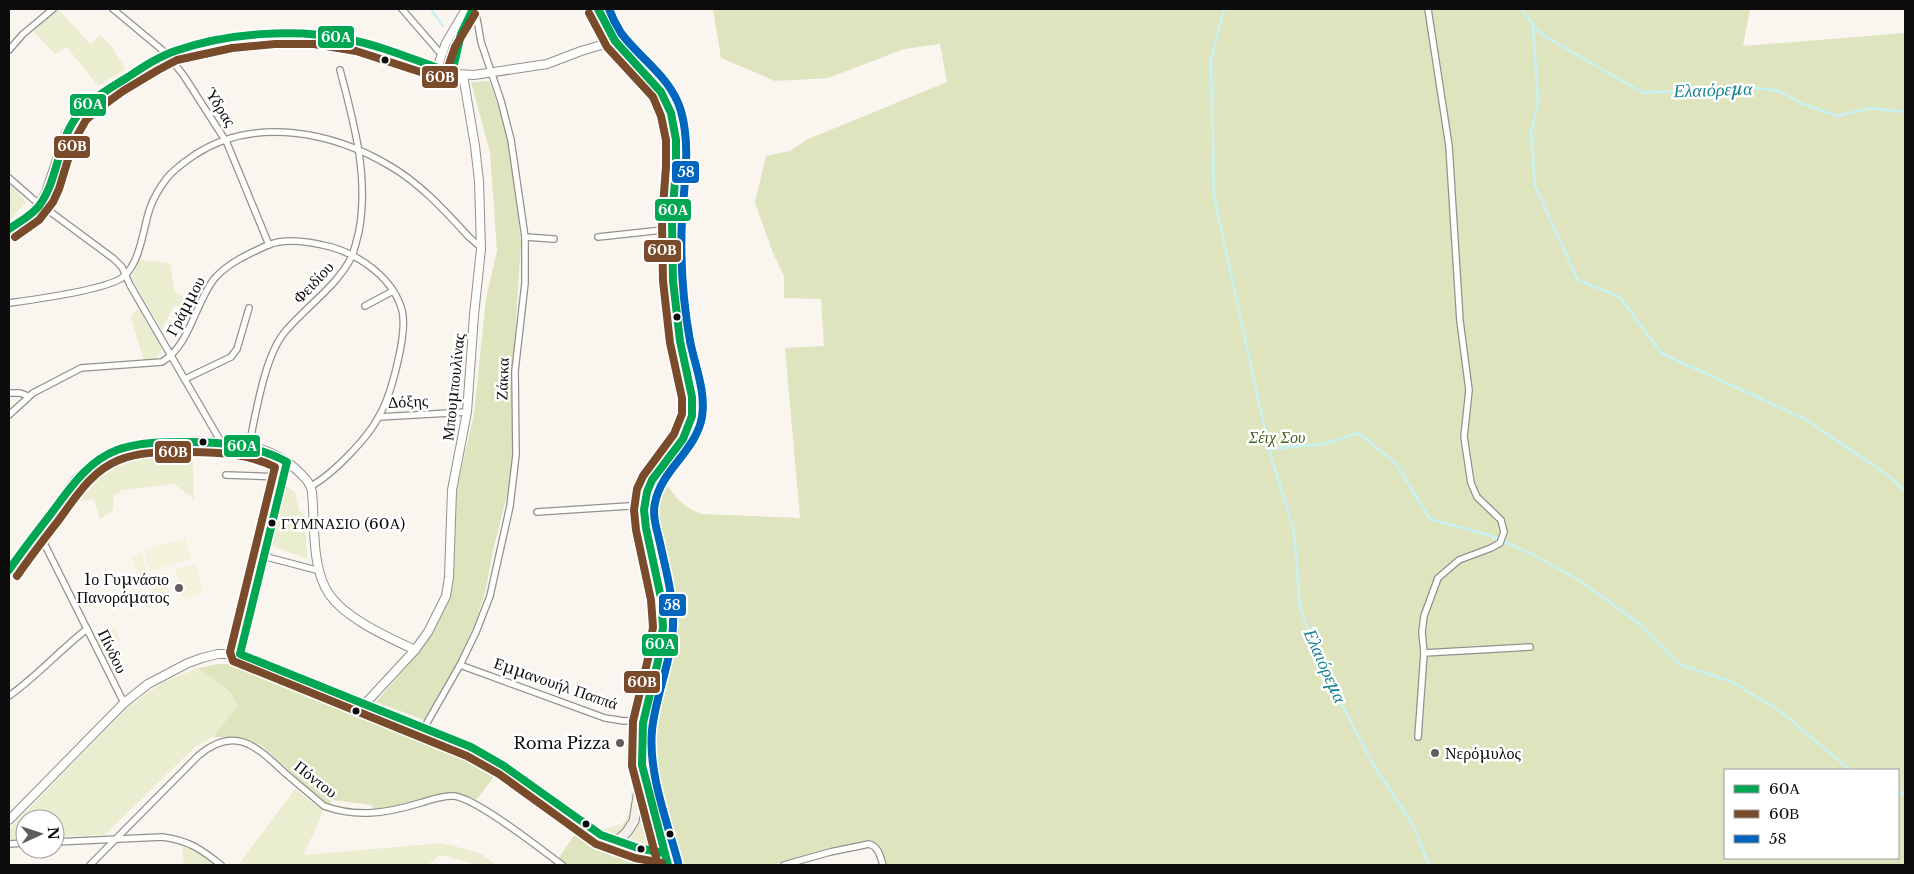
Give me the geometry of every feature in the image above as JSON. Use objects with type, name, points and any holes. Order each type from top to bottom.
[{"type":"main road","points":[[598,9],[615,41],[653,80],[666,99],[672,114],[676,149],[672,229],[677,325],[691,389],[692,417],[685,435],[650,484],[644,505],[645,525],[660,587],[663,628],[644,720],[642,766],[634,821],[627,832],[617,841]]},
{"type":"main road","points":[[642,766],[668,865]]},
{"type":"street","points":[[9,50],[23,34],[53,9]]},
{"type":"street","name":"Ύδρας","points":[[113,9],[167,54],[184,76],[225,139],[269,245]]},
{"type":"street","points":[[402,9],[441,54]]},
{"type":"street","points":[[437,68],[441,54],[466,9]]},
{"type":"street","points":[[452,72],[461,34],[473,9]]},
{"type":"street","points":[[1418,737],[1424,652],[1422,632],[1424,616],[1438,578],[1459,560],[1491,548],[1500,542],[1504,532],[1501,520],[1477,497],[1471,483],[1464,437],[1468,406],[1468,382],[1462,341],[1449,146],[1428,9]]},
{"type":"street","name":"Ζάκκα","points":[[424,728],[476,632],[490,596],[514,480],[517,433],[515,370],[525,283],[525,237],[511,140],[501,101],[481,42],[477,19]]},
{"type":"street","points":[[9,229],[31,214],[40,204],[46,192],[66,133],[76,117],[90,103],[109,89],[167,54],[184,48],[227,40],[308,33],[358,42],[462,75],[491,73],[548,64],[615,41]]},
{"type":"street","name":"Φειδίου","points":[[249,445],[275,348],[294,322],[344,270],[352,255],[361,220],[363,197],[359,151],[340,70]]},
{"type":"street","name":"Μπουμπουλίνας","points":[[364,705],[415,650],[428,632],[446,596],[449,577],[452,490],[467,412],[481,245],[476,155],[470,111],[462,75]]},
{"type":"street","points":[[9,304],[92,288],[116,281],[126,274],[142,243],[152,202],[167,179],[187,160],[225,139],[248,134],[284,132],[328,140],[359,151],[390,166],[421,188],[469,237],[481,245]]},
{"type":"street","points":[[9,178],[40,204],[114,259],[126,274],[132,288],[221,442]]},
{"type":"street","points":[[598,237],[672,229]]},
{"type":"street","points":[[525,237],[554,239]]},
{"type":"street","name":"Γράμμου","points":[[9,415],[28,396],[81,368],[162,362],[172,356],[181,344],[213,281],[232,263],[269,245],[280,242],[309,243],[337,249],[367,264],[386,281],[402,310],[404,328],[398,360],[379,417],[351,453],[310,486]]},
{"type":"street","points":[[365,306],[393,291]]},
{"type":"street","points":[[185,379],[231,357],[237,350],[249,308]]},
{"type":"street","points":[[9,393],[20,393],[28,396]]},
{"type":"street","name":"Δόξης","points":[[379,417],[467,412]]},
{"type":"street","points":[[9,570],[81,475],[106,455],[124,448],[154,442],[221,442],[249,445],[269,452],[287,462],[301,473],[310,486],[316,550],[320,572],[329,594],[346,611],[381,633],[415,650]]},
{"type":"street","points":[[240,654],[287,462]]},
{"type":"street","points":[[226,476],[283,478]]},
{"type":"street","points":[[537,512],[644,505]]},
{"type":"street","name":"Πίνδου","points":[[38,531],[124,703]]},
{"type":"street","points":[[263,556],[320,572]]},
{"type":"street","points":[[9,696],[26,684],[63,648],[87,629]]},
{"type":"street","points":[[1424,652],[1530,647]]},
{"type":"street","points":[[9,820],[124,703],[148,684],[188,663],[218,654],[240,654],[279,668],[364,705],[463,744],[491,758],[601,834],[643,849],[664,853]]},
{"type":"street","name":"Εμμανουήλ Παππά","points":[[460,664],[605,718],[644,720]]},
{"type":"street","name":"Πόντου","points":[[90,865],[198,756],[216,743],[228,741],[252,745],[324,806],[337,811],[374,814],[405,808],[442,796],[455,796],[476,803],[562,865]]},
{"type":"street","points":[[65,842],[162,837],[179,839],[200,849],[221,865]]},
{"type":"street","points":[[784,865],[822,854],[869,844],[876,847],[883,865]]},
{"type":"green space","points":[[58,9],[90,44],[101,35],[112,47],[125,69],[98,86],[67,47],[55,54],[32,30]]},
{"type":"green space","name":"Σέιχ Σου","points":[[713,9],[1750,9],[1743,46],[1905,33],[1905,865],[887,865],[880,846],[872,841],[828,848],[773,865],[677,865],[671,841],[673,838],[671,828],[667,826],[651,763],[653,725],[668,659],[672,626],[670,593],[650,515],[652,495],[662,479],[683,503],[701,514],[800,518],[785,348],[824,346],[821,299],[784,298],[784,276],[773,253],[755,203],[766,156],[790,151],[806,140],[947,82],[940,44],[904,49],[828,78],[775,81],[721,58]]},
{"type":"green space","points":[[489,81],[511,141],[521,244],[512,379],[513,443],[510,484],[494,546],[485,593],[474,626],[457,663],[424,720],[376,702],[420,651],[445,606],[453,581],[453,506],[474,414],[486,299],[497,251],[490,152],[471,82]]},
{"type":"green space","points":[[9,183],[26,202],[10,220],[9,220]]},
{"type":"green space","points":[[139,260],[170,263],[175,292],[187,299],[182,309],[174,305],[162,330],[132,279]]},
{"type":"green space","points":[[138,308],[161,344],[161,352],[154,360],[145,361],[143,358],[131,317]]},
{"type":"green space","points":[[192,442],[194,499],[174,484],[122,490],[114,496],[113,510],[100,519],[94,499],[79,501],[72,497],[57,521],[59,525],[53,534],[49,548],[43,537],[58,508],[78,481],[104,459],[134,447]]},
{"type":"green space","points":[[285,486],[295,492],[299,511],[305,515],[307,559],[270,545]]},
{"type":"green space","points":[[185,539],[191,559],[150,571],[144,550]]},
{"type":"green space","points":[[142,554],[147,573],[137,576],[132,556]]},
{"type":"green space","points":[[195,564],[203,593],[184,598],[175,570]]},
{"type":"green space","points":[[165,573],[172,601],[156,605],[149,577]]},
{"type":"green space","points":[[115,627],[120,639],[101,653],[95,640]]},
{"type":"green space","points":[[219,664],[242,666],[353,707],[352,711],[359,713],[362,711],[474,754],[499,770],[476,800],[461,794],[441,794],[376,811],[371,805],[332,800],[328,806],[261,745],[235,737],[213,737],[238,705],[229,691],[198,668]]},
{"type":"green space","points":[[198,668],[229,691],[238,705],[213,737],[195,747],[104,835],[65,837],[65,809],[29,809],[127,708],[163,682]]},
{"type":"green space","points":[[633,774],[630,823],[616,834],[601,830],[622,824],[629,814]]},
{"type":"green space","points":[[295,789],[323,811],[304,855],[442,843],[480,853],[496,865],[479,865],[440,855],[428,865],[238,865]]},
{"type":"green space","points":[[644,795],[658,845],[656,847],[648,847],[630,840],[639,822]]},
{"type":"green space","points":[[15,823],[15,840],[9,840],[9,829]]},
{"type":"green space","points":[[580,826],[602,840],[658,858],[661,865],[567,865],[559,858]]},
{"type":"green space","points":[[182,844],[195,850],[215,865],[184,865]]},
{"type":"waterway","points":[[431,9],[443,26]]},
{"type":"waterway","points":[[1224,9],[1211,59],[1214,196],[1269,449],[1324,444],[1358,433],[1395,462],[1430,519],[1489,535],[1536,556],[1582,582],[1637,622],[1679,664],[1732,682],[1780,711],[1849,769]]},
{"type":"waterway","name":"Ελαιόρεμα","points":[[1521,9],[1541,34],[1643,93],[1746,87],[1780,91],[1803,104],[1837,116],[1871,108],[1905,112]]},
{"type":"waterway","points":[[1533,25],[1538,103],[1531,131],[1535,186],[1578,280],[1620,297],[1661,353],[1805,419],[1889,476],[1905,491]]},
{"type":"waterway","name":"Ελαιόρεμα","points":[[1269,450],[1294,531],[1300,608],[1327,676],[1373,764],[1413,825],[1429,865]]},
{"type":"waterway","points":[[1899,791],[1905,794]]},
{"type":"transit line","name":"60Α","points":[[9,229],[25,219],[39,206],[50,185],[64,140],[80,112],[106,91],[163,56],[195,45],[238,36],[283,33],[305,34],[360,42],[452,73],[461,34],[473,9]]},
{"type":"transit line","name":"60Α","points":[[598,9],[615,41],[661,92],[671,113],[676,140],[672,221],[673,281],[680,341],[692,397],[692,416],[683,439],[652,480],[647,492],[644,510],[661,598],[663,627],[658,661],[643,723],[642,765],[668,865]]},
{"type":"transit line","name":"58","points":[[609,9],[621,33],[670,88],[681,111],[686,138],[681,250],[684,296],[690,341],[703,398],[703,407],[699,429],[664,480],[658,491],[654,508],[655,523],[671,596],[673,629],[654,716],[652,730],[653,763],[659,797],[678,862]]},
{"type":"transit line","name":"60Β","points":[[589,13],[607,47],[653,97],[661,116],[666,140],[662,221],[663,281],[670,343],[682,398],[682,414],[674,434],[643,476],[637,489],[634,510],[636,530],[651,600],[653,627],[648,659],[633,721],[632,766],[658,865]]},
{"type":"transit line","name":"60Β","points":[[15,237],[39,220],[53,202],[59,189],[73,143],[86,120],[123,91],[177,60],[232,48],[275,44],[314,44],[356,51],[439,78],[446,73],[455,47],[475,14]]},
{"type":"transit line","name":"60Α","points":[[9,570],[64,496],[87,469],[106,455],[117,450],[134,445],[152,443],[201,442],[251,448],[275,456],[287,462],[240,654],[471,747],[504,766],[601,835],[638,848],[664,853]]},
{"type":"transit line","name":"60Β","points":[[17,576],[84,486],[100,471],[119,460],[136,455],[154,453],[212,453],[255,459],[275,467],[230,652],[233,661],[467,756],[499,774],[596,844],[635,858],[662,863]]},
{"type":"place","name":"ΓΥΜΝΑΣΙΟ (60Α)","points":[[272,523]]},
{"type":"place","name":"1ο Γυμνάσιο Πανοράματος","points":[[179,588]]},
{"type":"place","name":"Roma Pizza","points":[[620,743]]},
{"type":"place","name":"Νερόμυλος","points":[[1435,753]]}]
